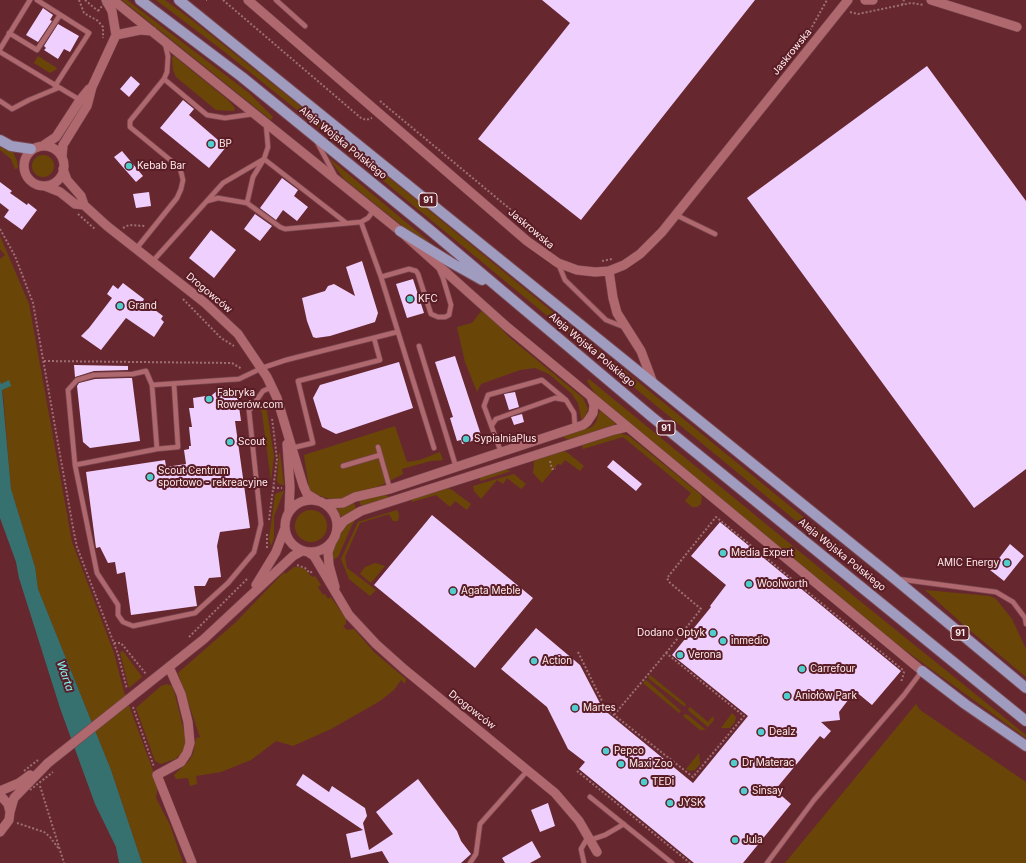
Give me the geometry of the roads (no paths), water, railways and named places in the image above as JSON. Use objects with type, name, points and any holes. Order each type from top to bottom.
[{"type":"main road","name":"Aleja Wojska Polskiego","points":[[140,0],[242,77],[312,133],[710,464],[1026,721]]},
{"type":"main road","name":"Aleja Wojska Polskiego","points":[[179,0],[653,382],[1026,688]]},
{"type":"main road","points":[[0,140],[18,149],[31,149]]},
{"type":"main road","points":[[400,231],[450,262],[501,290]]},
{"type":"main road","points":[[922,671],[965,704],[1026,746]]},
{"type":"street","points":[[92,87],[80,100],[56,137],[44,145],[31,149],[24,160],[24,173],[33,183],[45,186],[59,179],[64,169],[62,157],[63,145],[87,106],[92,87],[116,34],[112,12],[107,0]]},
{"type":"street","points":[[113,0],[400,231],[506,326],[922,671]]},
{"type":"street","name":"Jaskrowska","points":[[248,0],[527,241],[558,263],[586,271],[609,271],[624,265],[640,254],[676,215],[848,0]]},
{"type":"street","points":[[865,0],[873,0]]},
{"type":"street","points":[[931,0],[1017,27]]},
{"type":"street","points":[[116,34],[140,30],[152,31]]},
{"type":"street","points":[[44,145],[55,148],[62,157]]},
{"type":"street","name":"Drogowców","points":[[64,169],[67,180],[81,196],[84,205],[136,249],[225,320],[238,334],[262,368],[272,387],[303,485],[307,494],[317,500]]},
{"type":"street","name":"Drogowców","points":[[45,186],[60,192],[75,204],[84,205]]},
{"type":"street","points":[[609,271],[617,313],[641,351],[653,382]]},
{"type":"street","points":[[326,504],[342,503],[355,497],[390,489],[576,428],[583,425],[590,418],[594,409],[591,397]]},
{"type":"street","name":"Drogowców","points":[[285,427],[290,487],[290,511]]},
{"type":"street","points":[[0,791],[19,783],[48,763],[144,682],[169,667],[204,639],[293,556],[305,552],[324,549],[331,544],[344,521],[361,511],[627,427]]},
{"type":"street","points":[[250,595],[274,556],[285,528],[286,519],[290,511],[297,504],[306,500],[317,500],[326,504],[333,510],[337,519],[338,530]]},
{"type":"street","points":[[285,528],[291,542],[305,552]]},
{"type":"street","name":"Drogowców","points":[[331,544],[328,552],[328,565],[340,602]]},
{"type":"street","name":"Drogowców","points":[[305,552],[314,556],[340,602],[362,630],[404,669],[555,793],[575,817],[597,852]]},
{"type":"street","points":[[169,667],[181,694],[188,722],[190,743],[187,753],[181,762],[158,775],[192,863]]},
{"type":"street","points":[[0,832],[9,816],[14,798],[48,763]]},
{"type":"street","points":[[0,795],[8,804],[9,816]]},
{"type":"lane","points":[[30,0],[0,48],[57,87],[80,100]]},
{"type":"lane","points":[[0,101],[12,109],[57,87],[89,33],[37,0]]},
{"type":"lane","points":[[276,0],[305,26]]},
{"type":"lane","points":[[9,33],[37,50],[60,15]]},
{"type":"lane","points":[[136,249],[177,198],[182,184],[180,168],[130,127],[130,121],[164,79],[169,64],[168,49],[164,41]]},
{"type":"lane","points":[[164,79],[207,115],[225,118],[254,114]]},
{"type":"lane","points":[[248,202],[253,177],[264,159],[268,147],[266,124]]},
{"type":"lane","points":[[312,133],[338,181]]},
{"type":"lane","points":[[152,262],[223,183],[264,159]]},
{"type":"lane","points":[[264,159],[345,222]]},
{"type":"lane","points":[[206,202],[218,198],[248,202],[280,227],[285,229],[345,222],[361,222],[368,218],[374,210]]},
{"type":"lane","points":[[676,215],[715,234]]},
{"type":"lane","points":[[361,222],[381,277],[434,448]]},
{"type":"lane","points":[[558,263],[564,280],[606,320],[625,327]]},
{"type":"lane","points":[[381,277],[408,269],[416,271],[431,314],[438,317],[444,317],[449,314],[451,306],[444,278],[436,264]]},
{"type":"lane","points":[[152,385],[239,379],[262,368],[286,360],[397,332]]},
{"type":"lane","points":[[292,449],[313,443],[298,381],[380,360],[374,338]]},
{"type":"lane","points":[[419,346],[456,468]]},
{"type":"lane","points":[[157,449],[152,385],[146,371],[133,374],[94,375],[77,380],[68,390],[75,465],[97,573],[118,605],[118,615],[123,622],[133,626],[195,613],[228,583],[254,552],[261,524],[249,411],[263,391],[272,387]]},
{"type":"lane","points":[[501,452],[484,406],[488,395],[542,380],[566,400],[574,413],[576,428]]},
{"type":"lane","points":[[75,465],[157,449],[178,447],[174,384]]},
{"type":"lane","points":[[492,426],[496,419],[555,398],[566,400]]},
{"type":"lane","points":[[378,447],[390,489]]},
{"type":"lane","points":[[343,466],[380,455]]},
{"type":"lane","points":[[895,579],[996,592],[1013,602],[1025,618],[1026,624]]},
{"type":"lane","points":[[767,863],[814,800],[904,695],[922,671]]},
{"type":"lane","points":[[470,863],[476,854],[480,824],[528,770]]},
{"type":"lane","points":[[590,797],[672,863]]},
{"type":"lane","points":[[584,863],[582,849],[589,838],[605,835],[624,824]]},
{"type":"water","name":"Warta","points":[[9,380],[11,386],[2,390],[11,489],[35,567],[38,589],[111,770],[142,863],[119,863],[116,847],[95,804],[60,708],[19,578],[16,562],[0,518],[0,381],[1,384]]},
{"type":"place","name":"BP","points":[[211,144]]},
{"type":"place","name":"Kebab Bar","points":[[129,166]]},
{"type":"place","name":"KFC","points":[[410,299]]},
{"type":"place","name":"Grand","points":[[120,306]]},
{"type":"place","name":"Fabryka Rowerów.com","points":[[209,399]]},
{"type":"place","name":"SypialniaPlus","points":[[466,439]]},
{"type":"place","name":"Scout","points":[[230,442]]},
{"type":"place","name":"Scout Centrum sportowo - rekreacyjne","points":[[150,477]]},
{"type":"place","name":"Media Expert","points":[[723,553]]},
{"type":"place","name":"AMIC Energy","points":[[1007,563]]},
{"type":"place","name":"Woolworth","points":[[749,584]]},
{"type":"place","name":"Agata Meble","points":[[453,591]]},
{"type":"place","name":"Dodano Optyk","points":[[713,633]]},
{"type":"place","name":"inmedio","points":[[723,641]]},
{"type":"place","name":"Verona","points":[[680,655]]},
{"type":"place","name":"Action","points":[[534,661]]},
{"type":"place","name":"Carrefour","points":[[802,669]]},
{"type":"place","name":"Aniołów Park","points":[[787,696]]},
{"type":"place","name":"Martes","points":[[575,708]]},
{"type":"place","name":"Dealz","points":[[761,732]]},
{"type":"place","name":"Pepco","points":[[606,751]]},
{"type":"place","name":"Dr Materac","points":[[734,763]]},
{"type":"place","name":"Maxi Zoo","points":[[621,764]]},
{"type":"place","name":"TEDi","points":[[644,782]]},
{"type":"place","name":"Sinsay","points":[[744,791]]},
{"type":"place","name":"JYSK","points":[[670,803]]},
{"type":"place","name":"Jula","points":[[735,840]]}]
